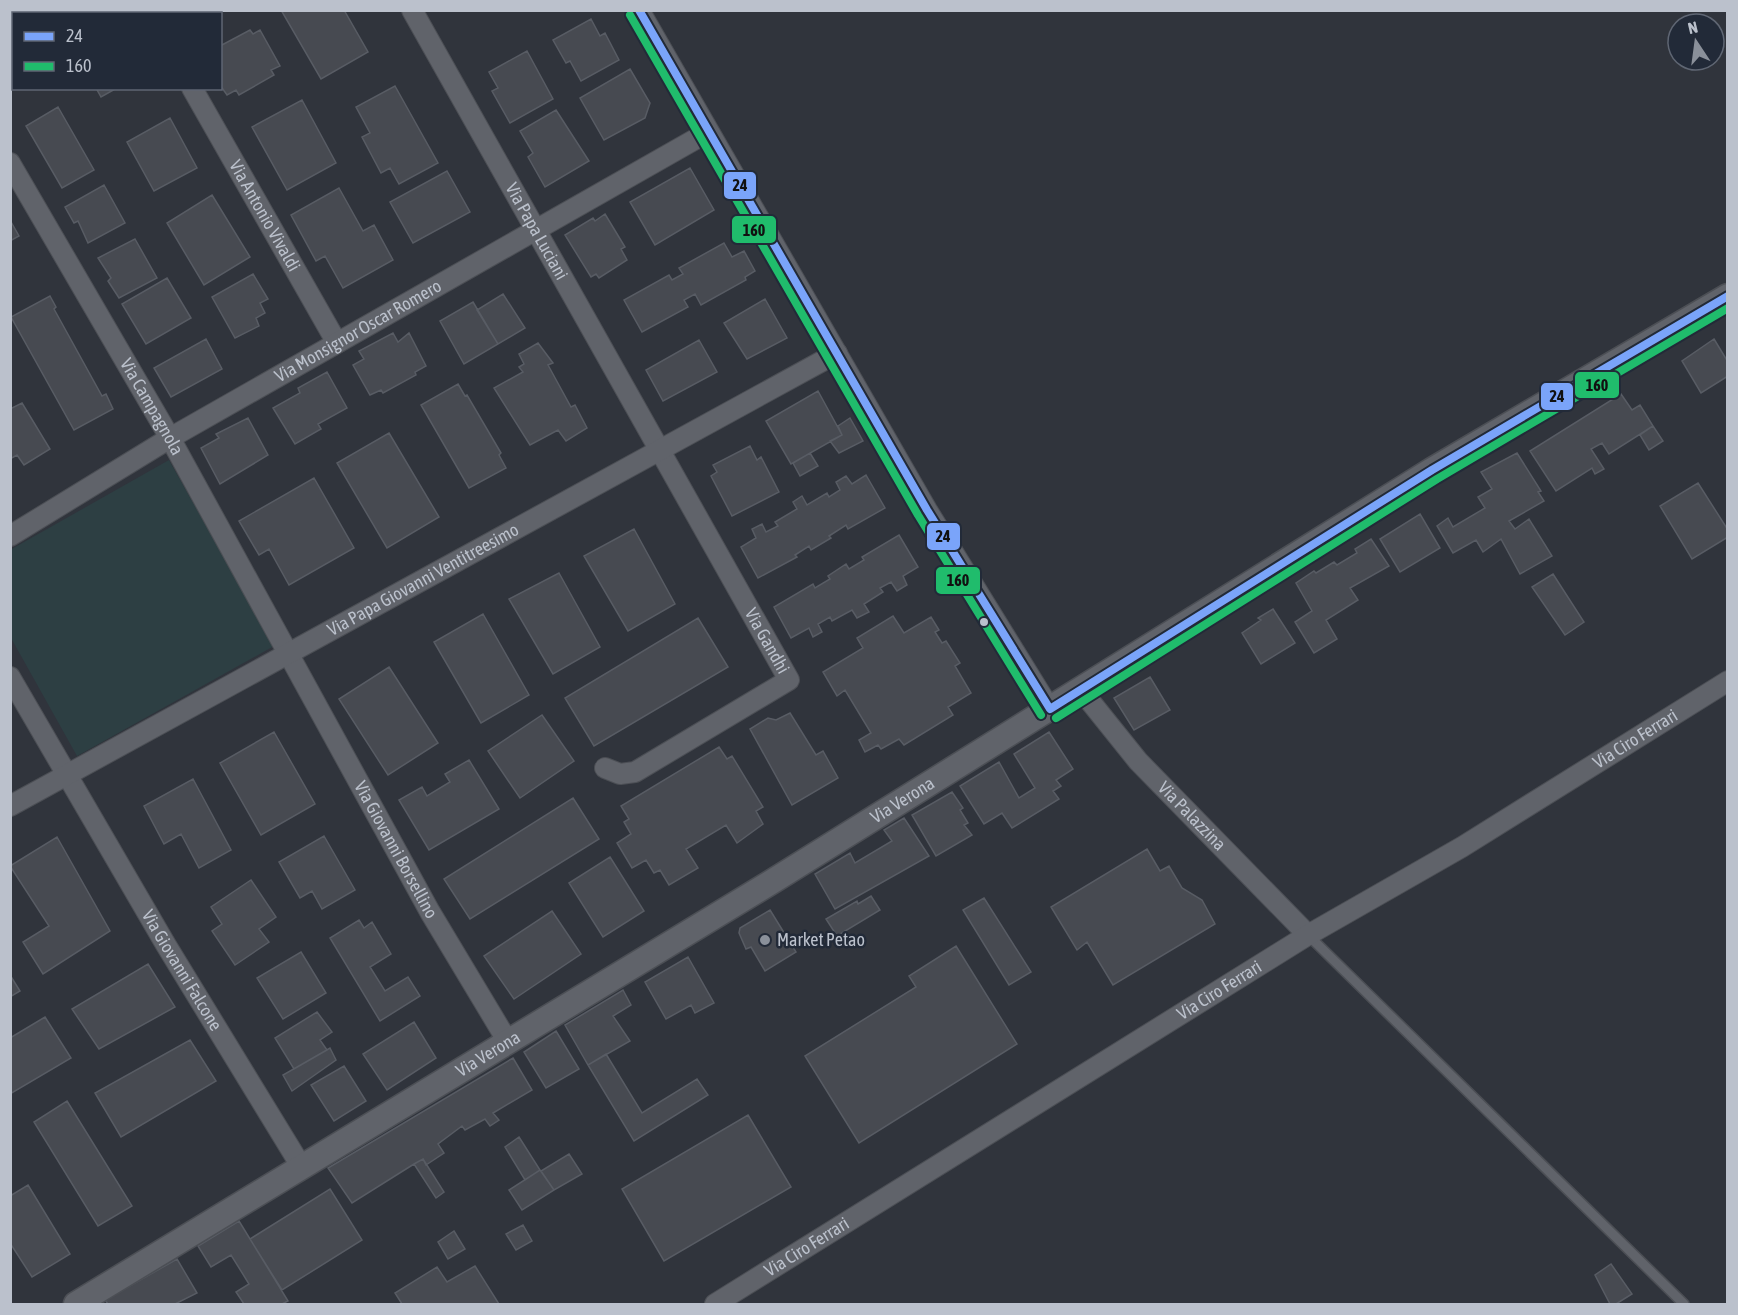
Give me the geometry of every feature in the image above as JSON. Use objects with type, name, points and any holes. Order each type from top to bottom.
[{"type":"street","name":"Via Papa Luciani","points":[[412,10],[661,451]]},
{"type":"street","points":[[639,10],[927,510],[1050,709]]},
{"type":"street","name":"Via Antonio Vivaldi","points":[[193,90],[337,343]]},
{"type":"street","name":"Via Monsignor Oscar Romero","points":[[10,536],[170,438],[708,132]]},
{"type":"street","name":"Via Campagnola","points":[[10,163],[170,438],[290,653]]},
{"type":"street","name":"Via Verona","points":[[76,1305],[1081,690],[1432,470],[1728,296]]},
{"type":"street","name":"Via Papa Giovanni Ventitreesimo","points":[[10,806],[837,353]]},
{"type":"street","name":"Via Gandhi","points":[[605,768],[620,774],[635,772],[789,680],[661,451]]},
{"type":"street","name":"Via Giovanni Borsellino","points":[[290,653],[430,912],[508,1042]]},
{"type":"street","name":"Via Giovanni Falcone","points":[[10,677],[166,945],[301,1166]]},
{"type":"street","name":"Via Ciro Ferrari","points":[[715,1305],[1308,935],[1462,847],[1728,681]]},
{"type":"street","name":"Via Palazzina","points":[[1081,690],[1138,761],[1308,935]]},
{"type":"lane","points":[[1308,935],[1684,1305]]},
{"type":"shaded area","points":[[169,460],[274,646],[77,756],[11,638],[10,550]]},
{"type":"building","points":[[52,10],[78,10],[76,12],[52,12]]},
{"type":"building","points":[[188,10],[215,10],[212,12],[189,12]]},
{"type":"building","points":[[281,10],[344,10],[368,52],[321,79]]},
{"type":"building","points":[[591,19],[600,36],[605,33],[619,60],[581,81],[570,61],[566,63],[553,40]]},
{"type":"building","points":[[250,30],[253,34],[260,30],[280,66],[271,70],[274,75],[239,95],[236,90],[227,95],[222,88],[222,45]]},
{"type":"building","points":[[12,39],[12,90],[10,91],[10,40]]},
{"type":"building","points":[[527,51],[553,99],[510,123],[492,91],[498,88],[489,72]]},
{"type":"building","points":[[630,69],[650,103],[645,118],[604,140],[580,98]]},
{"type":"building","points":[[395,86],[438,163],[399,184],[390,168],[381,173],[362,137],[370,133],[356,107]]},
{"type":"building","points":[[97,90],[113,90],[101,97]]},
{"type":"building","points":[[302,100],[336,163],[287,190],[252,127]]},
{"type":"building","points":[[58,107],[94,170],[62,188],[26,126]]},
{"type":"building","points":[[556,110],[589,161],[545,187],[528,157],[533,153],[520,131]]},
{"type":"building","points":[[170,118],[197,168],[154,191],[127,142]]},
{"type":"building","points":[[690,168],[714,210],[655,245],[630,202]]},
{"type":"building","points":[[447,171],[470,212],[413,243],[390,202]]},
{"type":"building","points":[[104,185],[125,223],[88,243],[78,221],[74,223],[65,207]]},
{"type":"building","points":[[339,188],[363,231],[374,225],[393,260],[343,288],[325,256],[316,261],[291,215]]},
{"type":"building","points":[[212,195],[250,257],[204,285],[167,223]]},
{"type":"building","points":[[605,214],[625,247],[621,249],[627,260],[599,278],[596,274],[591,277],[565,235],[593,218],[595,221]]},
{"type":"building","points":[[10,220],[19,236],[10,241]]},
{"type":"building","points":[[135,239],[157,278],[119,298],[108,281],[111,278],[98,258]]},
{"type":"building","points":[[724,243],[732,257],[744,251],[755,271],[745,277],[746,280],[701,305],[695,294],[684,300],[688,307],[642,332],[624,300],[669,275],[672,280],[683,274],[679,268]]},
{"type":"building","points":[[253,274],[268,299],[260,303],[265,313],[256,318],[259,326],[235,338],[212,297]]},
{"type":"building","points":[[167,278],[191,318],[146,344],[122,304]]},
{"type":"building","points":[[503,294],[525,328],[498,344],[477,310]]},
{"type":"building","points":[[50,296],[56,307],[54,309],[102,396],[106,394],[113,409],[74,430],[11,317]]},
{"type":"building","points":[[765,299],[787,338],[747,359],[724,323]]},
{"type":"building","points":[[473,302],[498,344],[464,364],[440,321]]},
{"type":"building","points":[[393,333],[398,342],[409,333],[426,366],[415,372],[416,375],[383,393],[381,390],[370,395],[353,365],[364,359],[359,351]]},
{"type":"building","points":[[206,339],[222,369],[171,397],[154,368]]},
{"type":"building","points":[[1714,339],[1728,362],[1728,376],[1701,393],[1682,361]]},
{"type":"building","points":[[699,340],[717,372],[663,401],[646,370]]},
{"type":"building","points":[[538,343],[553,363],[548,365],[571,407],[575,405],[587,428],[566,441],[558,430],[530,445],[494,388],[523,372],[519,367],[524,364],[519,354]]},
{"type":"building","points":[[327,372],[347,408],[318,424],[321,429],[295,444],[273,408],[300,393],[298,388]]},
{"type":"building","points":[[458,384],[465,396],[467,395],[501,453],[499,455],[506,468],[469,488],[421,405]]},
{"type":"building","points":[[818,391],[842,435],[791,464],[766,421]]},
{"type":"building","points":[[1621,394],[1632,410],[1640,405],[1653,426],[1609,454],[1602,443],[1591,449],[1604,469],[1595,474],[1592,468],[1556,491],[1530,451]]},
{"type":"building","points":[[22,403],[50,449],[24,465],[17,455],[10,459],[10,409]]},
{"type":"building","points":[[248,418],[268,455],[220,484],[201,448],[219,438],[216,434]]},
{"type":"building","points":[[850,418],[863,441],[839,453],[830,441],[842,435],[838,426]]},
{"type":"building","points":[[1653,426],[1663,441],[1649,450],[1640,435]]},
{"type":"building","points":[[389,433],[439,517],[387,548],[337,463]]},
{"type":"building","points":[[750,446],[757,460],[761,457],[779,492],[732,516],[711,476],[717,472],[713,465]]},
{"type":"building","points":[[810,453],[818,466],[800,476],[793,463]]},
{"type":"building","points":[[1517,453],[1541,491],[1538,492],[1544,501],[1509,521],[1515,529],[1529,519],[1552,556],[1520,574],[1501,539],[1483,552],[1476,540],[1453,553],[1437,526],[1448,518],[1453,527],[1485,508],[1478,497],[1492,489],[1481,472]]},
{"type":"building","points":[[866,475],[885,508],[848,529],[846,525],[829,536],[831,538],[811,550],[809,546],[795,555],[797,557],[758,578],[741,547],[756,538],[752,529],[762,524],[766,532],[778,526],[775,522],[797,509],[793,502],[802,496],[807,505],[827,493],[829,497],[840,490],[836,482],[846,476],[852,484]]},
{"type":"building","points":[[314,478],[354,548],[289,585],[269,549],[259,555],[239,521]]},
{"type":"building","points":[[1698,483],[1728,530],[1728,537],[1692,559],[1660,506]]},
{"type":"building","points":[[1420,514],[1440,548],[1400,572],[1380,539]]},
{"type":"building","points":[[634,529],[675,604],[628,631],[584,556]]},
{"type":"building","points":[[899,535],[918,567],[903,576],[907,585],[897,591],[891,582],[880,588],[883,592],[864,604],[869,612],[857,618],[852,610],[832,621],[830,617],[818,624],[822,632],[813,637],[809,628],[791,638],[774,607],[813,584],[815,588],[830,579],[828,576],[846,564],[849,569],[864,560],[862,557]]},
{"type":"building","points":[[1371,539],[1389,566],[1350,588],[1358,600],[1326,620],[1337,639],[1314,653],[1295,622],[1312,611],[1296,583],[1334,562],[1337,565],[1357,553],[1355,549]]},
{"type":"building","points":[[559,573],[600,647],[553,674],[509,599]]},
{"type":"building","points":[[1553,574],[1584,622],[1565,635],[1532,587]]},
{"type":"building","points":[[1273,609],[1295,643],[1261,664],[1242,633],[1261,620],[1258,618]]},
{"type":"building","points":[[483,614],[529,695],[481,723],[434,642]]},
{"type":"building","points":[[893,616],[904,633],[931,617],[939,630],[935,632],[942,643],[946,641],[960,663],[955,666],[971,693],[948,707],[953,715],[904,745],[899,739],[881,749],[878,745],[865,752],[859,740],[871,733],[845,690],[837,696],[823,672],[863,648],[857,638]]},
{"type":"building","points":[[698,618],[728,667],[594,746],[565,698]]},
{"type":"building","points":[[389,667],[438,743],[388,775],[339,699]]},
{"type":"building","points":[[1150,677],[1170,710],[1134,730],[1114,698]]},
{"type":"building","points":[[790,713],[816,755],[823,751],[838,778],[792,805],[750,729],[768,718],[776,720]]},
{"type":"building","points":[[542,715],[574,761],[520,798],[488,751]]},
{"type":"building","points":[[274,732],[315,804],[261,835],[220,763]]},
{"type":"building","points":[[1049,732],[1073,769],[1056,780],[1061,786],[1053,791],[1059,799],[1012,828],[1002,813],[984,824],[960,786],[999,762],[1019,798],[1035,788],[1014,754]]},
{"type":"building","points":[[719,747],[727,759],[732,756],[763,807],[756,811],[763,824],[737,843],[726,825],[686,849],[698,868],[669,885],[660,870],[654,873],[646,860],[632,868],[617,843],[631,834],[624,822],[629,819],[621,806]]},
{"type":"building","points":[[469,760],[499,809],[429,850],[399,800],[422,787],[427,796],[450,782],[445,774]]},
{"type":"building","points":[[193,779],[231,850],[199,868],[181,834],[164,844],[144,806]]},
{"type":"building","points":[[952,792],[963,808],[960,810],[968,823],[964,825],[972,835],[936,856],[912,815]]},
{"type":"building","points":[[573,798],[599,839],[470,919],[444,879]]},
{"type":"building","points":[[904,818],[929,856],[835,909],[815,874],[850,853],[855,863],[892,841],[884,830]]},
{"type":"building","points":[[324,836],[355,890],[322,909],[312,891],[300,898],[279,862]]},
{"type":"building","points":[[57,837],[110,931],[43,974],[23,942],[49,926],[10,866]]},
{"type":"building","points":[[1147,849],[1160,871],[1169,866],[1182,888],[1202,900],[1215,924],[1113,985],[1087,942],[1077,950],[1051,907]]},
{"type":"building","points":[[610,857],[644,911],[603,937],[569,883]]},
{"type":"building","points":[[251,880],[276,917],[259,929],[269,942],[235,965],[212,931],[222,924],[211,907]]},
{"type":"building","points":[[871,896],[880,910],[837,936],[826,919],[857,901],[858,904]]},
{"type":"building","points":[[984,898],[1031,972],[1009,985],[963,910]]},
{"type":"building","name":"Market Petao","points":[[770,910],[796,952],[765,971],[751,947],[746,949],[739,933],[740,928]]},
{"type":"building","points":[[552,911],[581,954],[514,999],[484,956]]},
{"type":"building","points":[[359,920],[364,928],[372,922],[391,954],[370,967],[385,991],[408,977],[420,996],[380,1021],[330,938]]},
{"type":"building","points":[[956,946],[1017,1044],[859,1143],[805,1056],[916,987],[909,976]]},
{"type":"building","points":[[301,952],[326,993],[283,1019],[257,978]]},
{"type":"building","points":[[688,957],[714,1003],[695,1013],[691,1005],[666,1019],[645,982]]},
{"type":"building","points":[[148,964],[175,1007],[99,1049],[72,1009]]},
{"type":"building","points":[[10,975],[20,991],[10,997]]},
{"type":"building","points":[[623,990],[631,1005],[613,1016],[630,1041],[588,1065],[565,1025]]},
{"type":"building","points":[[317,1012],[332,1032],[320,1040],[327,1050],[294,1069],[275,1038]]},
{"type":"building","points":[[45,1017],[71,1058],[10,1094],[10,1038]]},
{"type":"building","points":[[414,1022],[436,1058],[387,1090],[363,1054]]},
{"type":"building","points":[[556,1031],[579,1069],[546,1088],[524,1052]]},
{"type":"building","points":[[190,1040],[216,1081],[121,1137],[95,1093]]},
{"type":"building","points":[[330,1048],[336,1060],[292,1091],[283,1075]]},
{"type":"building","points":[[606,1054],[642,1113],[697,1079],[708,1095],[634,1141],[588,1065]]},
{"type":"building","points":[[513,1058],[532,1090],[493,1113],[499,1120],[490,1126],[485,1119],[465,1130],[462,1126],[438,1144],[444,1153],[426,1165],[423,1159],[352,1203],[328,1168]]},
{"type":"building","points":[[344,1066],[366,1101],[334,1121],[311,1085]]},
{"type":"building","points":[[67,1101],[132,1206],[98,1226],[34,1122]]},
{"type":"building","points":[[748,1115],[791,1187],[664,1261],[622,1189]]},
{"type":"building","points":[[519,1137],[540,1170],[525,1180],[505,1147]]},
{"type":"building","points":[[569,1154],[582,1174],[554,1190],[541,1171]]},
{"type":"building","points":[[423,1159],[444,1192],[436,1198],[414,1164]]},
{"type":"building","points":[[540,1170],[554,1190],[522,1210],[509,1190]]},
{"type":"building","points":[[28,1185],[70,1254],[32,1277],[10,1243],[10,1196]]},
{"type":"building","points":[[330,1189],[362,1240],[282,1290],[250,1239]]},
{"type":"building","points":[[239,1221],[288,1301],[282,1304],[244,1304],[236,1292],[249,1284],[231,1255],[211,1267],[198,1246]]},
{"type":"building","points":[[523,1225],[532,1241],[516,1250],[506,1234]]},
{"type":"building","points":[[454,1231],[465,1249],[448,1259],[438,1242]]},
{"type":"building","points":[[177,1259],[197,1293],[175,1304],[108,1304],[105,1300]]},
{"type":"building","points":[[1611,1264],[1632,1294],[1616,1304],[1610,1304],[1595,1275]]},
{"type":"building","points":[[475,1266],[499,1304],[402,1304],[395,1293],[437,1267],[447,1282]]},
{"type":"transit line","name":"24","points":[[639,10],[927,510],[1050,709]]},
{"type":"transit line","name":"160","points":[[630,15],[918,515],[1041,715]]},
{"type":"transit line","name":"24","points":[[1050,709],[1432,470],[1728,296]]},
{"type":"transit line","name":"160","points":[[1056,718],[1437,479],[1728,308]]},
{"type":"place","name":"Market Petao","points":[[765,940]]}]
